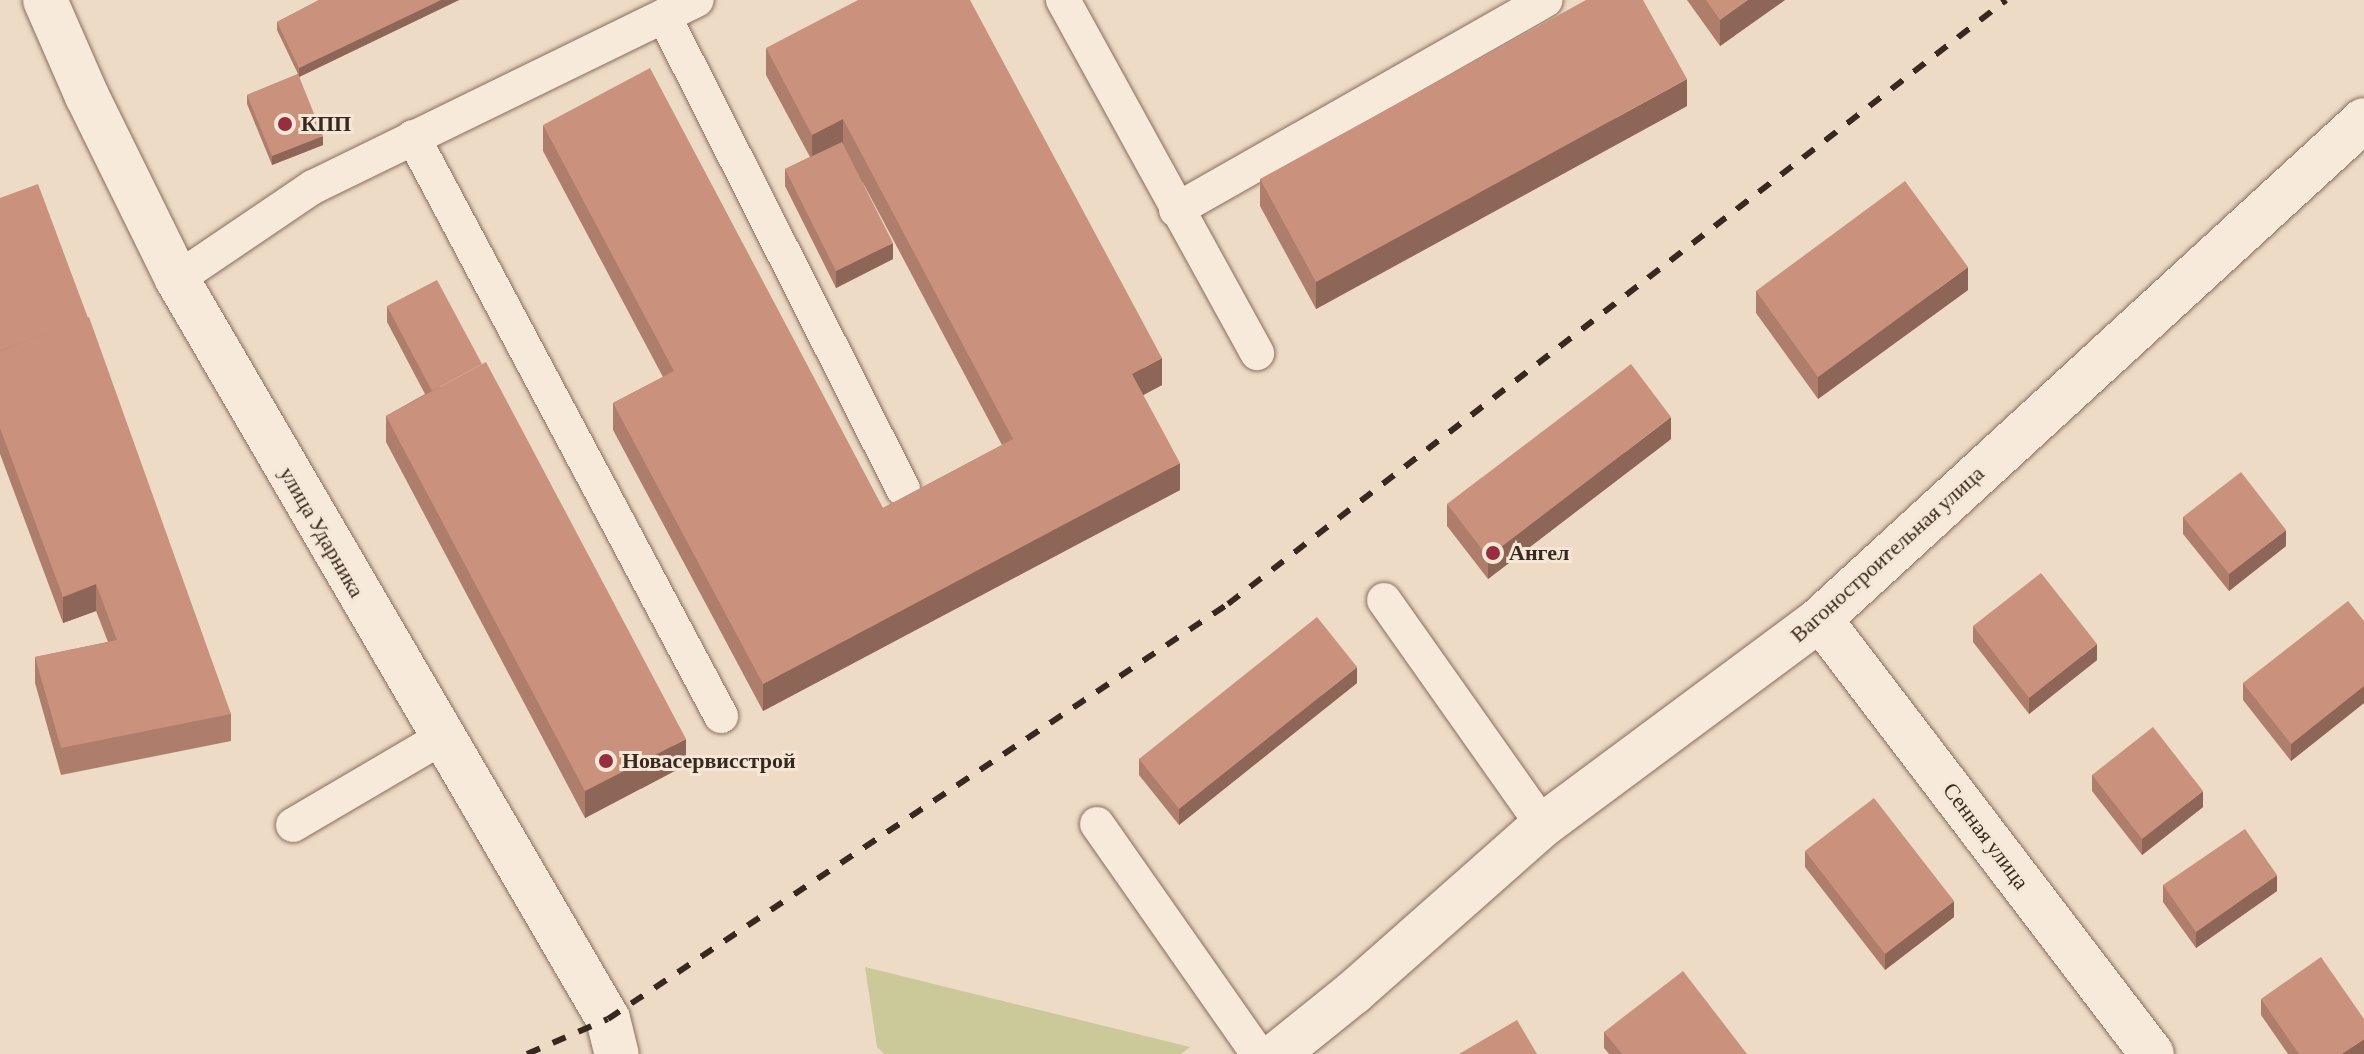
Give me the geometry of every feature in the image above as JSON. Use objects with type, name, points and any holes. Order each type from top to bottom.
[{"type":"street","name":"улица Ударника","points":[[45,0],[87,96],[177,279],[441,738],[608,1019],[617,1054]]},
{"type":"street","name":"Вагоностроительная улица","points":[[1277,1054],[1353,993],[1543,825],[1820,619],[2364,120]]},
{"type":"street","name":"Сенная улица","points":[[1820,619],[2152,1054]]},
{"type":"lane","points":[[177,279],[313,187],[697,0]]},
{"type":"lane","points":[[1063,0],[1257,353]]},
{"type":"lane","points":[[1176,210],[1545,0]]},
{"type":"lane","points":[[664,16],[903,489]]},
{"type":"lane","points":[[413,137],[721,716]]},
{"type":"lane","points":[[1384,600],[1543,825]]},
{"type":"lane","points":[[293,825],[441,738]]},
{"type":"lane","points":[[1097,824],[1258,1054]]},
{"type":"shaded area","points":[[865,967],[1190,1047],[1181,1054],[884,1054],[877,1047]]},
{"type":"building","points":[[319,0],[441,0],[299,68],[277,22]]},
{"type":"building","points":[[858,0],[970,0],[1162,358],[1132,374],[1180,463],[763,684],[613,403],[674,371],[543,125],[650,68],[883,508],[1013,439],[843,119],[812,135],[766,48]]},
{"type":"building","points":[[1586,0],[1643,0],[1687,79],[1316,282],[1260,179]]},
{"type":"building","points":[[1706,0],[1748,0],[1720,20]]},
{"type":"building","name":"КПП","points":[[298,74],[323,136],[272,156],[247,95]]},
{"type":"building","points":[[842,142],[893,243],[836,271],[785,169]]},
{"type":"building","points":[[1905,181],[1968,267],[1818,377],[1756,291]]},
{"type":"building","points":[[38,184],[88,318],[0,351],[0,198]]},
{"type":"building","points":[[437,280],[482,364],[432,391],[387,306]]},
{"type":"building","points":[[89,317],[231,714],[61,748],[35,657],[117,640],[96,584],[63,597],[0,428],[0,351]]},
{"type":"building","points":[[486,362],[686,739],[585,791],[386,416]]},
{"type":"building","points":[[1631,364],[1671,417],[1488,557],[1447,504]]},
{"type":"building","points":[[2241,472],[2286,530],[2229,574],[2183,517]]},
{"type":"building","points":[[2041,573],[2097,644],[2029,698],[1973,626]]},
{"type":"building","points":[[2348,601],[2364,621],[2364,686],[2291,744],[2243,683]]},
{"type":"building","points":[[1317,617],[1357,667],[1179,809],[1139,759]]},
{"type":"building","points":[[2153,727],[2203,791],[2142,839],[2092,775]]},
{"type":"building","points":[[1874,798],[1954,901],[1885,954],[1805,851]]},
{"type":"building","points":[[2245,829],[2277,875],[2196,932],[2163,885]]},
{"type":"building","points":[[2321,957],[2364,1019],[2364,1039],[2342,1054],[2299,1054],[2261,999]]},
{"type":"building","points":[[1683,971],[1747,1054],[1622,1054],[1604,1032]]},
{"type":"building","points":[[1517,1020],[1537,1054],[1459,1054]]},
{"type":"railway","points":[[527,1054],[608,1019],[1228,604],[2006,0]]},
{"type":"place","name":"КПП","points":[[285,124]]},
{"type":"place","name":"Ангел","points":[[1493,553]]},
{"type":"place","name":"Новасервисстрой","points":[[606,761]]}]
